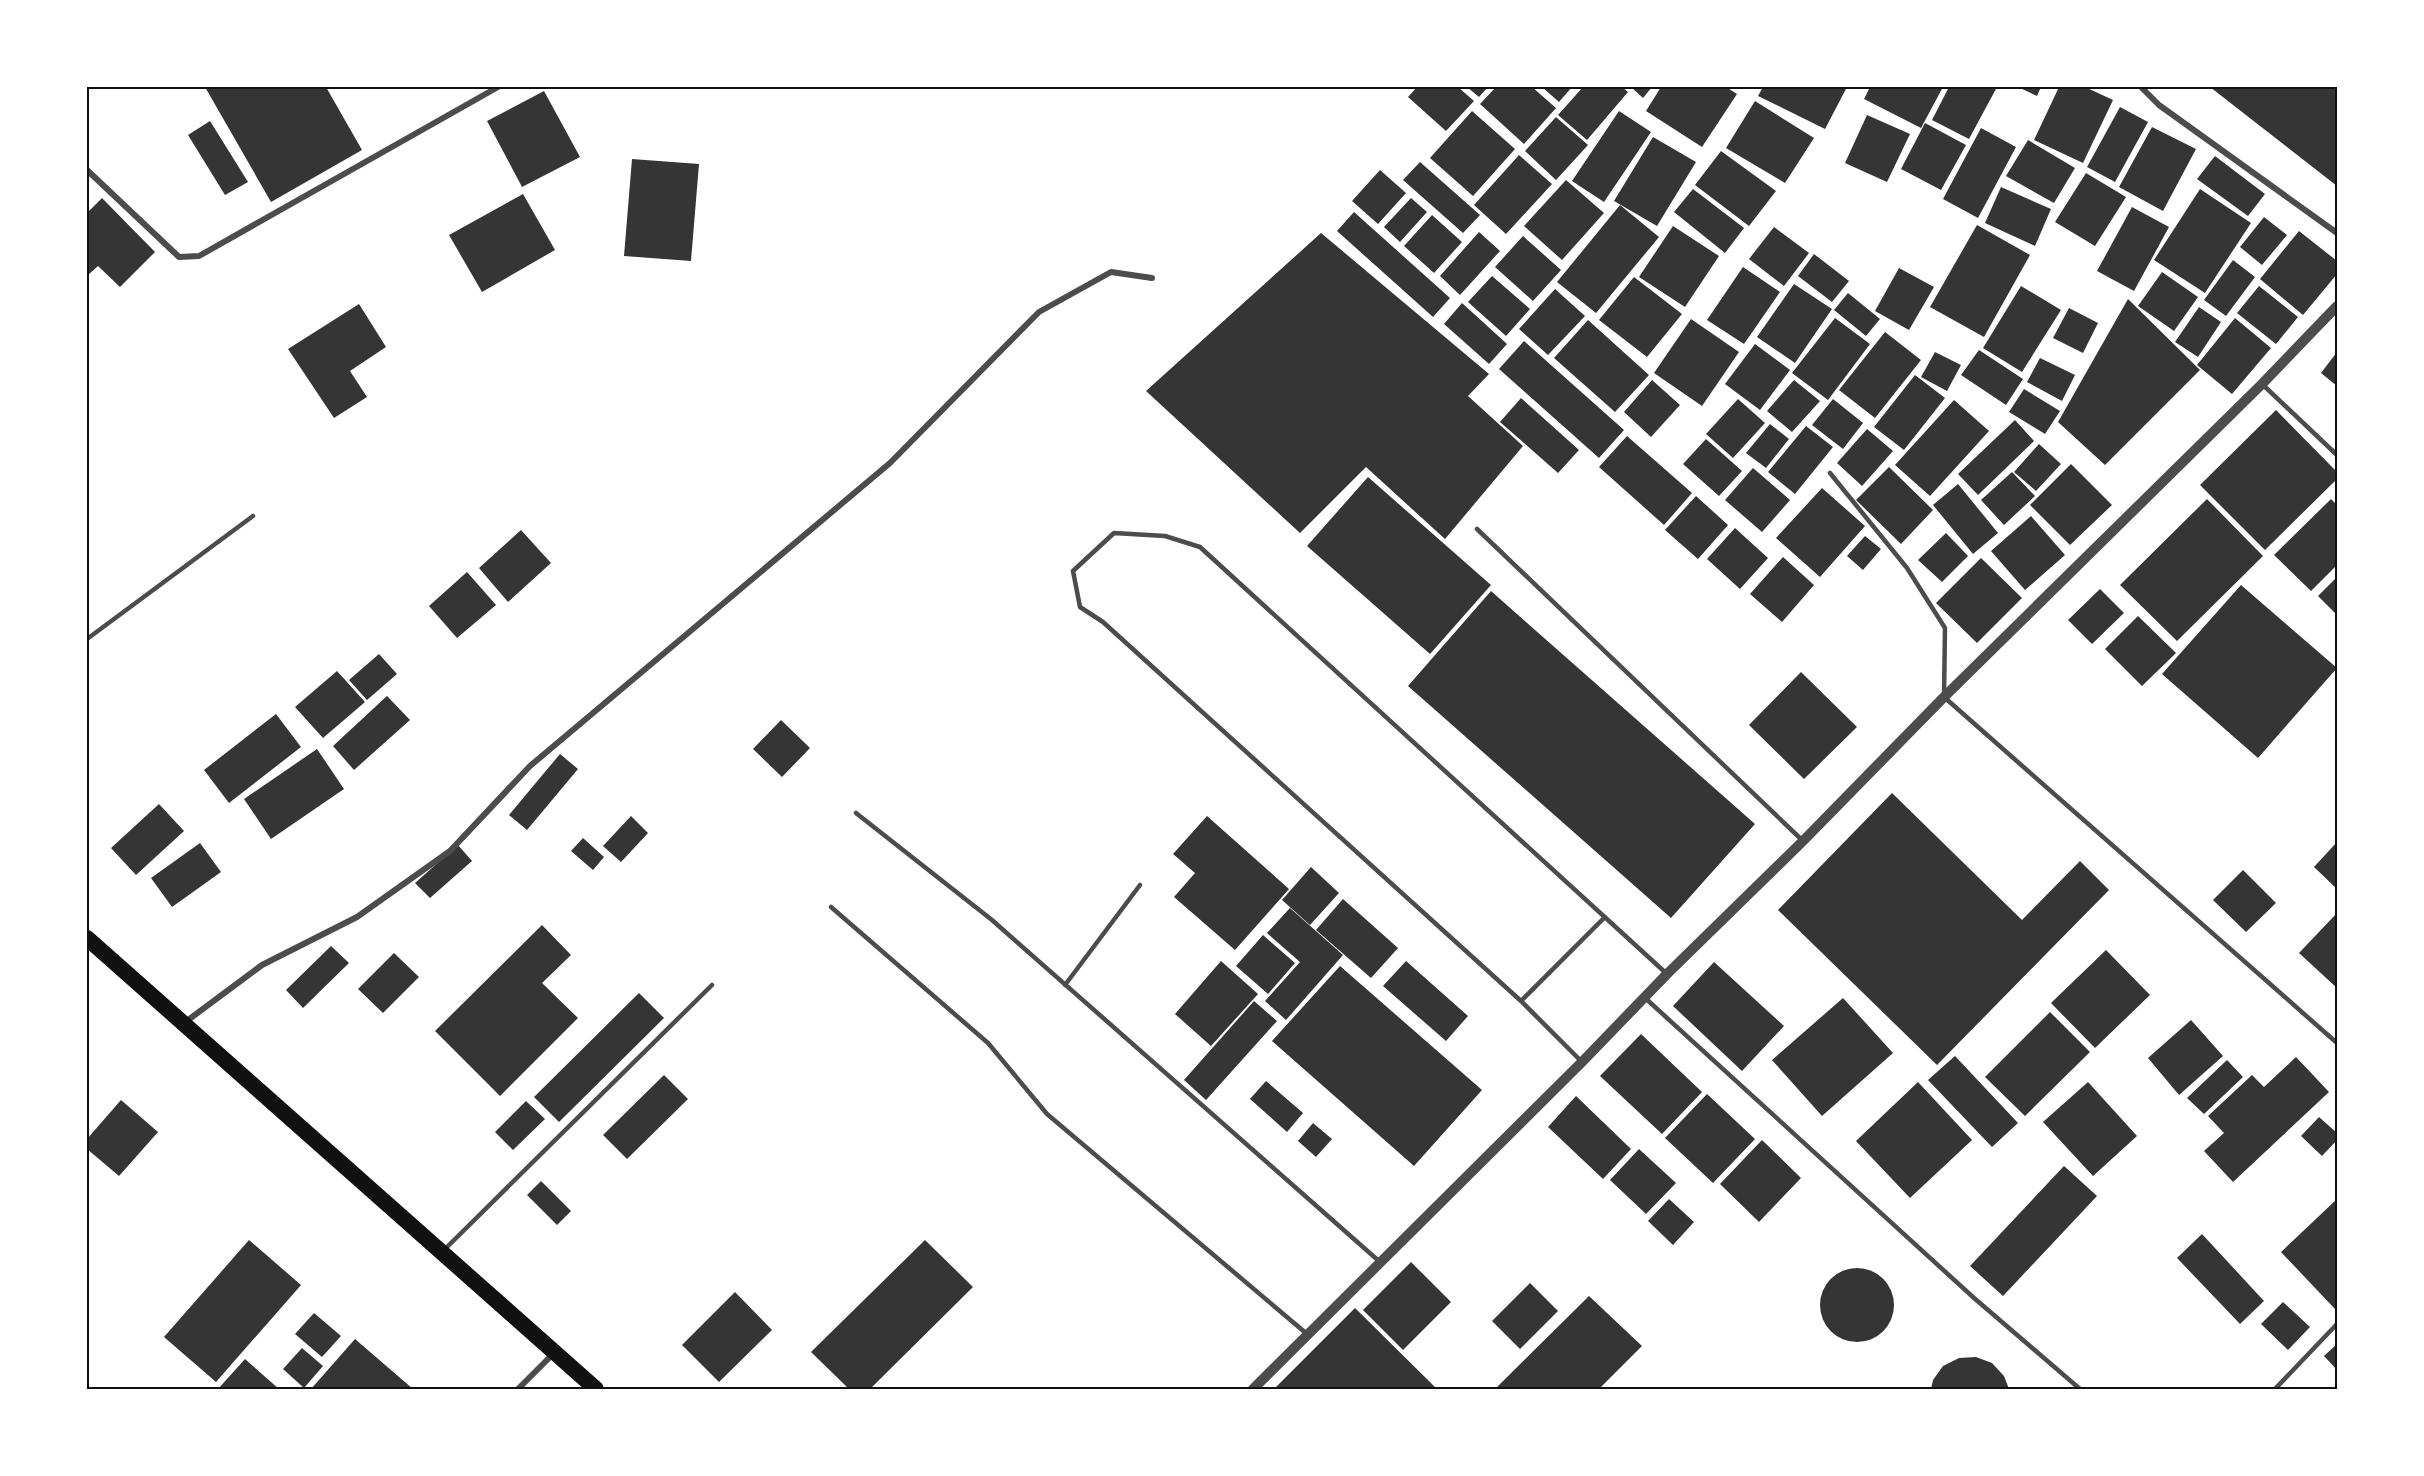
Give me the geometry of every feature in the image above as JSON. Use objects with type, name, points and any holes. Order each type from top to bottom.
[{"type":"highway","points":[[87,938],[596,1389]]},
{"type":"street","points":[[87,170],[179,257],[199,256],[498,87]]},
{"type":"street","points":[[2141,87],[2159,105],[2337,233]]},
{"type":"street","points":[[184,1023],[262,965],[357,917],[450,851],[530,766],[890,463],[1039,312],[1111,272],[1152,278]]},
{"type":"street","points":[[1253,1389],[1803,841],[1944,697],[2262,384],[2337,306]]},
{"type":"street","points":[[518,1389],[554,1353]]},
{"type":"lane","points":[[2262,384],[2337,455]]},
{"type":"lane","points":[[1830,473],[1907,568],[1945,628],[1944,697],[2337,1043]]},
{"type":"lane","points":[[87,639],[253,516]]},
{"type":"lane","points":[[1477,529],[1803,841]]},
{"type":"lane","points":[[1582,1062],[1521,1001],[1103,622],[1080,607],[1073,571],[1114,533],[1165,536],[1200,548],[1667,974]]},
{"type":"lane","points":[[856,813],[992,920],[1380,1262]]},
{"type":"lane","points":[[1065,985],[1140,885]]},
{"type":"lane","points":[[831,907],[988,1043],[1047,1114],[1307,1334]]},
{"type":"lane","points":[[1521,1001],[1605,917]]},
{"type":"lane","points":[[441,1253],[712,985]]},
{"type":"lane","points":[[1644,998],[1974,1298],[2080,1389]]},
{"type":"lane","points":[[2275,1389],[2337,1324]]},
{"type":"building","points":[[205,87],[326,87],[362,150],[271,202]]},
{"type":"building","points":[[1417,87],[1458,87],[1474,101],[1446,131],[1408,97]]},
{"type":"building","points":[[1467,87],[1488,87],[1479,97]]},
{"type":"building","points":[[1496,87],[1532,87],[1556,108],[1524,144],[1480,104]]},
{"type":"building","points":[[1542,87],[1572,87],[1559,102]]},
{"type":"building","points":[[1583,87],[1622,87],[1628,92],[1587,140],[1558,115]]},
{"type":"building","points":[[1631,87],[1652,87],[1643,98]]},
{"type":"building","points":[[1661,87],[1726,87],[1737,94],[1702,147],[1646,111]]},
{"type":"building","points":[[1763,87],[1847,87],[1825,129],[1758,96]]},
{"type":"building","points":[[1870,87],[1943,87],[1921,128],[1864,99]]},
{"type":"building","points":[[1949,87],[1997,87],[1969,139],[1932,120]]},
{"type":"building","points":[[2018,87],[2041,87],[2037,96]]},
{"type":"building","points":[[2059,87],[2085,87],[2113,100],[2083,163],[2034,140]]},
{"type":"building","points":[[2210,87],[2337,87],[2337,186]]},
{"type":"building","points":[[544,91],[580,157],[522,187],[487,121]]},
{"type":"building","points":[[1755,101],[1814,138],[1785,183],[1726,148]]},
{"type":"building","points":[[2120,107],[2148,122],[2115,182],[2087,167]]},
{"type":"building","points":[[1472,111],[1515,149],[1473,196],[1430,158]]},
{"type":"building","points":[[1619,111],[1651,132],[1604,202],[1572,181]]},
{"type":"building","points":[[1867,115],[1910,134],[1887,182],[1845,163]]},
{"type":"building","points":[[1556,117],[1588,145],[1556,180],[1525,151]]},
{"type":"building","points":[[210,121],[248,182],[225,195],[188,135]]},
{"type":"building","points":[[1925,123],[1966,145],[1941,190],[1901,169]]},
{"type":"building","points":[[2152,127],[2196,149],[2163,211],[2119,187]]},
{"type":"building","points":[[1981,128],[2016,147],[1978,218],[1943,199]]},
{"type":"building","points":[[1653,137],[1696,162],[1657,226],[1614,201]]},
{"type":"building","points":[[2028,140],[2075,168],[2054,203],[2006,176]]},
{"type":"building","points":[[1721,151],[1776,191],[1749,226],[1695,185]]},
{"type":"building","points":[[1519,155],[1552,184],[1506,234],[1474,205]]},
{"type":"building","points":[[2215,156],[2265,194],[2248,216],[2197,179]]},
{"type":"building","points":[[632,159],[699,164],[691,261],[624,256]]},
{"type":"building","points":[[1420,162],[1480,215],[1463,233],[1403,180]]},
{"type":"building","points":[[1380,170],[1406,193],[1378,224],[1352,201]]},
{"type":"building","points":[[2086,173],[2126,197],[2095,246],[2055,222]]},
{"type":"building","points":[[1566,180],[1604,213],[1562,260],[1524,226]]},
{"type":"building","points":[[2001,187],[2051,209],[2035,246],[1985,223]]},
{"type":"building","points":[[1693,189],[1744,228],[1725,253],[1674,212]]},
{"type":"building","points":[[2200,189],[2251,223],[2205,293],[2154,260]]},
{"type":"building","points":[[523,194],[555,250],[482,292],[449,235]]},
{"type":"building","points":[[102,198],[155,252],[120,287],[98,266],[87,276],[87,213]]},
{"type":"building","points":[[1411,198],[1427,212],[1400,242],[1384,227]]},
{"type":"building","points":[[1620,205],[1659,237],[1596,313],[1557,282]]},
{"type":"building","points":[[2132,207],[2169,227],[2134,291],[2097,271]]},
{"type":"building","points":[[1354,212],[1450,298],[1433,317],[1337,231]]},
{"type":"building","points":[[1432,215],[1462,242],[1434,273],[1404,246]]},
{"type":"building","points":[[2264,217],[2287,235],[2262,265],[2240,247]]},
{"type":"building","points":[[1977,225],[2030,255],[1984,337],[1930,307]]},
{"type":"building","points":[[1673,226],[1719,256],[1685,307],[1639,277]]},
{"type":"building","points":[[1774,227],[1809,253],[1784,286],[1749,259]]},
{"type":"building","points":[[2299,231],[2337,261],[2337,274],[2303,315],[2260,279]]},
{"type":"building","points":[[1479,232],[1500,251],[1460,295],[1440,276]]},
{"type":"building","points":[[1321,233],[1489,374],[1468,396],[1523,446],[1445,539],[1366,467],[1300,533],[1146,391]]},
{"type":"building","points":[[1523,236],[1561,270],[1533,301],[1495,267]]},
{"type":"building","points":[[1814,254],[1849,281],[1832,302],[1798,276]]},
{"type":"building","points":[[2233,260],[2255,277],[2226,316],[2204,300]]},
{"type":"building","points":[[1743,267],[1780,292],[1744,344],[1707,320]]},
{"type":"building","points":[[1899,268],[1934,287],[1909,330],[1875,311]]},
{"type":"building","points":[[2162,272],[2198,297],[2174,331],[2138,306]]},
{"type":"building","points":[[1492,276],[1530,309],[1506,336],[1468,302]]},
{"type":"building","points":[[1634,277],[1682,314],[1647,357],[1599,320]]},
{"type":"building","points":[[1794,284],[1832,309],[1795,363],[1757,337]]},
{"type":"building","points":[[2021,286],[2061,310],[2022,372],[1983,348]]},
{"type":"building","points":[[2259,286],[2298,317],[2276,344],[2237,313]]},
{"type":"building","points":[[1555,289],[1585,316],[1548,355],[1519,329]]},
{"type":"building","points":[[1848,293],[1880,319],[1866,336],[1834,310]]},
{"type":"building","points":[[2128,299],[2200,370],[2105,465],[2058,422]]},
{"type":"building","points":[[1462,303],[1507,344],[1489,364],[1444,324]]},
{"type":"building","points":[[359,304],[386,347],[350,371],[367,397],[334,418],[288,349]]},
{"type":"building","points":[[2199,307],[2221,322],[2198,357],[2175,342]]},
{"type":"building","points":[[2069,308],[2098,323],[2083,353],[2053,338]]},
{"type":"building","points":[[1835,318],[1870,344],[1828,400],[1792,373]]},
{"type":"building","points":[[2235,318],[2271,348],[2232,394],[2197,365]]},
{"type":"building","points":[[1691,319],[1739,352],[1702,406],[1654,373]]},
{"type":"building","points":[[1588,320],[1649,375],[1615,412],[1554,358]]},
{"type":"building","points":[[1885,332],[1921,360],[1875,418],[1839,390]]},
{"type":"building","points":[[1524,341],[1624,430],[1599,458],[1499,369]]},
{"type":"building","points":[[1755,344],[1790,370],[1760,410],[1725,384]]},
{"type":"building","points":[[1979,350],[2023,379],[2006,405],[1961,375]]},
{"type":"building","points":[[1935,352],[1961,365],[1947,391],[1921,377]]},
{"type":"building","points":[[2337,352],[2337,386],[2321,373]]},
{"type":"building","points":[[2040,358],[2075,375],[2062,401],[2027,382]]},
{"type":"building","points":[[1915,375],[1945,398],[1904,450],[1874,427]]},
{"type":"building","points":[[1652,380],[1680,405],[1651,437],[1624,412]]},
{"type":"building","points":[[1794,380],[1820,401],[1792,432],[1767,411]]},
{"type":"building","points":[[2024,389],[2060,411],[2045,434],[2009,412]]},
{"type":"building","points":[[1521,398],[1579,450],[1558,473],[1500,422]]},
{"type":"building","points":[[1738,399],[1765,423],[1733,458],[1706,434]]},
{"type":"building","points":[[1833,399],[1863,423],[1843,449],[1812,425]]},
{"type":"building","points":[[1954,400],[1989,431],[1930,496],[1895,465]]},
{"type":"building","points":[[2276,410],[2337,472],[2337,479],[2265,550],[2200,485]]},
{"type":"building","points":[[2015,420],[2034,441],[1978,495],[1958,474]]},
{"type":"building","points":[[1770,424],[1789,439],[1766,468],[1746,453]]},
{"type":"building","points":[[1806,426],[1833,447],[1795,494],[1768,472]]},
{"type":"building","points":[[1867,429],[1893,451],[1862,486],[1837,463]]},
{"type":"building","points":[[1627,436],[1692,493],[1664,525],[1599,467]]},
{"type":"building","points":[[1706,439],[1742,471],[1719,496],[1683,464]]},
{"type":"building","points":[[2039,444],[2061,464],[2036,491],[2014,472]]},
{"type":"building","points":[[2071,464],[2112,505],[2070,545],[2030,505]]},
{"type":"building","points":[[1889,467],[1933,510],[1901,544],[1856,500]]},
{"type":"building","points":[[1753,468],[1790,500],[1762,532],[1725,500]]},
{"type":"building","points":[[2012,472],[2035,496],[2004,525],[1981,500]]},
{"type":"building","points":[[1368,477],[1491,585],[1430,654],[1307,546]]},
{"type":"building","points":[[1958,484],[1998,533],[1973,554],[1933,505]]},
{"type":"building","points":[[1822,488],[1865,526],[1820,577],[1776,538]]},
{"type":"building","points":[[1696,496],[1728,525],[1698,559],[1665,530]]},
{"type":"building","points":[[2207,499],[2263,556],[2177,641],[2120,585]]},
{"type":"building","points":[[2331,499],[2337,505],[2337,565],[2311,591],[2274,555]]},
{"type":"building","points":[[2031,516],[2065,555],[2025,590],[1991,551]]},
{"type":"building","points":[[1735,528],[1768,558],[1740,589],[1707,559]]},
{"type":"building","points":[[521,530],[551,563],[508,602],[479,568]]},
{"type":"building","points":[[1946,533],[1968,556],[1942,582],[1918,560]]},
{"type":"building","points":[[1865,536],[1881,549],[1863,570],[1847,556]]},
{"type":"building","points":[[1783,557],[1814,585],[1782,622],[1750,594]]},
{"type":"building","points":[[1981,558],[2022,598],[1977,643],[1936,603]]},
{"type":"building","points":[[467,572],[496,605],[457,638],[429,606]]},
{"type":"building","points":[[2337,577],[2337,615],[2318,596]]},
{"type":"building","points":[[2241,585],[2337,668],[2258,758],[2162,674]]},
{"type":"building","points":[[2100,589],[2124,613],[2092,644],[2068,620]]},
{"type":"building","points":[[1491,591],[1755,824],[1671,918],[1408,686]]},
{"type":"building","points":[[2138,616],[2176,653],[2142,686],[2105,649]]},
{"type":"building","points":[[379,654],[397,674],[367,700],[349,680]]},
{"type":"building","points":[[337,671],[365,702],[323,738],[295,707]]},
{"type":"building","points":[[1801,672],[1857,727],[1804,779],[1749,725]]},
{"type":"building","points":[[387,696],[410,720],[354,770],[333,746]]},
{"type":"building","points":[[276,714],[301,747],[229,803],[204,770]]},
{"type":"building","points":[[781,720],[810,748],[782,777],[753,749]]},
{"type":"building","points":[[317,749],[344,789],[271,839],[244,799]]},
{"type":"building","points":[[560,754],[578,769],[527,830],[509,815]]},
{"type":"building","points":[[1892,793],[2022,920],[2080,861],[2109,890],[1937,1065],[1778,910]]},
{"type":"building","points":[[159,804],[184,831],[136,875],[111,848]]},
{"type":"building","points":[[631,816],[648,833],[621,862],[603,846]]},
{"type":"building","points":[[1207,816],[1289,889],[1235,950],[1174,897],[1195,873],[1173,854]]},
{"type":"building","points":[[583,838],[604,857],[593,870],[571,851]]},
{"type":"building","points":[[2337,842],[2337,889],[2314,867]]},
{"type":"building","points":[[200,843],[221,872],[172,907],[151,878]]},
{"type":"building","points":[[458,845],[472,861],[430,898],[415,883]]},
{"type":"building","points":[[1311,867],[1339,893],[1310,925],[1282,900]]},
{"type":"building","points":[[2243,870],[2276,903],[2246,932],[2213,900]]},
{"type":"building","points":[[1343,899],[1398,948],[1371,978],[1316,930]]},
{"type":"building","points":[[1290,908],[1343,955],[1286,1020],[1265,1001],[1300,962],[1267,933]]},
{"type":"building","points":[[2337,913],[2337,988],[2299,953]]},
{"type":"building","points":[[542,925],[571,955],[542,983],[578,1018],[500,1096],[435,1031]]},
{"type":"building","points":[[1263,935],[1295,963],[1268,994],[1236,966]]},
{"type":"building","points":[[331,946],[349,963],[303,1008],[286,990]]},
{"type":"building","points":[[2106,950],[2150,995],[2095,1048],[2051,1003]]},
{"type":"building","points":[[394,953],[419,977],[383,1013],[358,989]]},
{"type":"building","points":[[1221,961],[1258,994],[1211,1046],[1175,1014]]},
{"type":"building","points":[[1406,961],[1468,1016],[1446,1041],[1383,986]]},
{"type":"building","points":[[1714,962],[1784,1026],[1742,1071],[1673,1006]]},
{"type":"building","points":[[1340,966],[1482,1090],[1414,1166],[1272,1041]]},
{"type":"building","points":[[639,993],[664,1018],[559,1122],[534,1097]]},
{"type":"building","points":[[1843,998],[1893,1053],[1822,1116],[1772,1060]]},
{"type":"building","points":[[1254,1001],[1277,1021],[1206,1100],[1184,1080]]},
{"type":"building","points":[[2050,1012],[2090,1052],[2025,1116],[1985,1077]]},
{"type":"building","points":[[2191,1020],[2223,1056],[2179,1095],[2148,1058]]},
{"type":"building","points":[[1641,1034],[1702,1092],[1662,1134],[1600,1076]]},
{"type":"building","points":[[1955,1056],[2018,1123],[1992,1147],[1928,1080]]},
{"type":"building","points":[[2296,1057],[2329,1092],[2233,1182],[2204,1151],[2224,1133],[2208,1116],[2252,1075],[2264,1087]]},
{"type":"building","points":[[2227,1060],[2243,1077],[2204,1114],[2187,1098]]},
{"type":"building","points":[[664,1075],[688,1099],[627,1159],[603,1135]]},
{"type":"building","points":[[1266,1081],[1303,1113],[1287,1132],[1250,1099]]},
{"type":"building","points":[[1918,1082],[1972,1140],[1910,1198],[1856,1141]]},
{"type":"building","points":[[2088,1082],[2137,1136],[2093,1176],[2043,1122]]},
{"type":"building","points":[[1707,1094],[1755,1139],[1713,1183],[1665,1138]]},
{"type":"building","points":[[1576,1096],[1631,1149],[1603,1179],[1548,1127]]},
{"type":"building","points":[[121,1100],[158,1132],[119,1176],[87,1149],[87,1139]]},
{"type":"building","points":[[526,1101],[545,1119],[513,1150],[495,1132]]},
{"type":"building","points":[[2319,1117],[2337,1133],[2337,1140],[2322,1156],[2301,1136]]},
{"type":"building","points":[[1313,1123],[1332,1139],[1316,1157],[1298,1141]]},
{"type":"building","points":[[1762,1140],[1801,1178],[1759,1222],[1720,1184]]},
{"type":"building","points":[[1639,1149],[1676,1183],[1646,1214],[1610,1180]]},
{"type":"building","points":[[2064,1166],[2097,1196],[2003,1296],[1970,1266]]},
{"type":"building","points":[[541,1181],[571,1211],[557,1225],[527,1195]]},
{"type":"building","points":[[1669,1199],[1694,1222],[1673,1245],[1648,1221]]},
{"type":"building","points":[[2337,1199],[2337,1307],[2335,1309],[2281,1252]]},
{"type":"building","points":[[2202,1234],[2264,1301],[2240,1324],[2177,1258]]},
{"type":"building","points":[[249,1240],[301,1285],[216,1382],[164,1337]]},
{"type":"building","points":[[925,1240],[973,1287],[870,1389],[849,1389],[811,1352]]},
{"type":"building","points":[[1411,1262],[1451,1302],[1403,1350],[1363,1310]]},
{"type":"building","points":[[1857,1268],[1871,1271],[1883,1279],[1891,1291],[1894,1305],[1891,1319],[1883,1331],[1871,1339],[1857,1342],[1843,1339],[1831,1331],[1823,1319],[1820,1305],[1823,1291],[1831,1279],[1843,1271]]},
{"type":"building","points":[[1530,1283],[1558,1311],[1520,1349],[1492,1321]]},
{"type":"building","points":[[735,1292],[772,1330],[719,1382],[682,1345]]},
{"type":"building","points":[[1589,1296],[1642,1346],[1599,1389],[1495,1389]]},
{"type":"building","points":[[2283,1302],[2310,1327],[2288,1350],[2261,1324]]},
{"type":"building","points":[[1355,1308],[1437,1389],[1274,1389]]},
{"type":"building","points":[[314,1313],[341,1336],[322,1357],[295,1334]]},
{"type":"building","points":[[355,1339],[413,1389],[311,1389]]},
{"type":"building","points":[[2337,1344],[2337,1370],[2324,1356]]},
{"type":"building","points":[[302,1348],[323,1366],[304,1388],[283,1369]]},
{"type":"building","points":[[1976,1357],[1992,1363],[2004,1376],[2009,1389],[1931,1389],[1933,1380],[1943,1366],[1959,1358]]},
{"type":"building","points":[[245,1359],[279,1389],[218,1389]]}]
